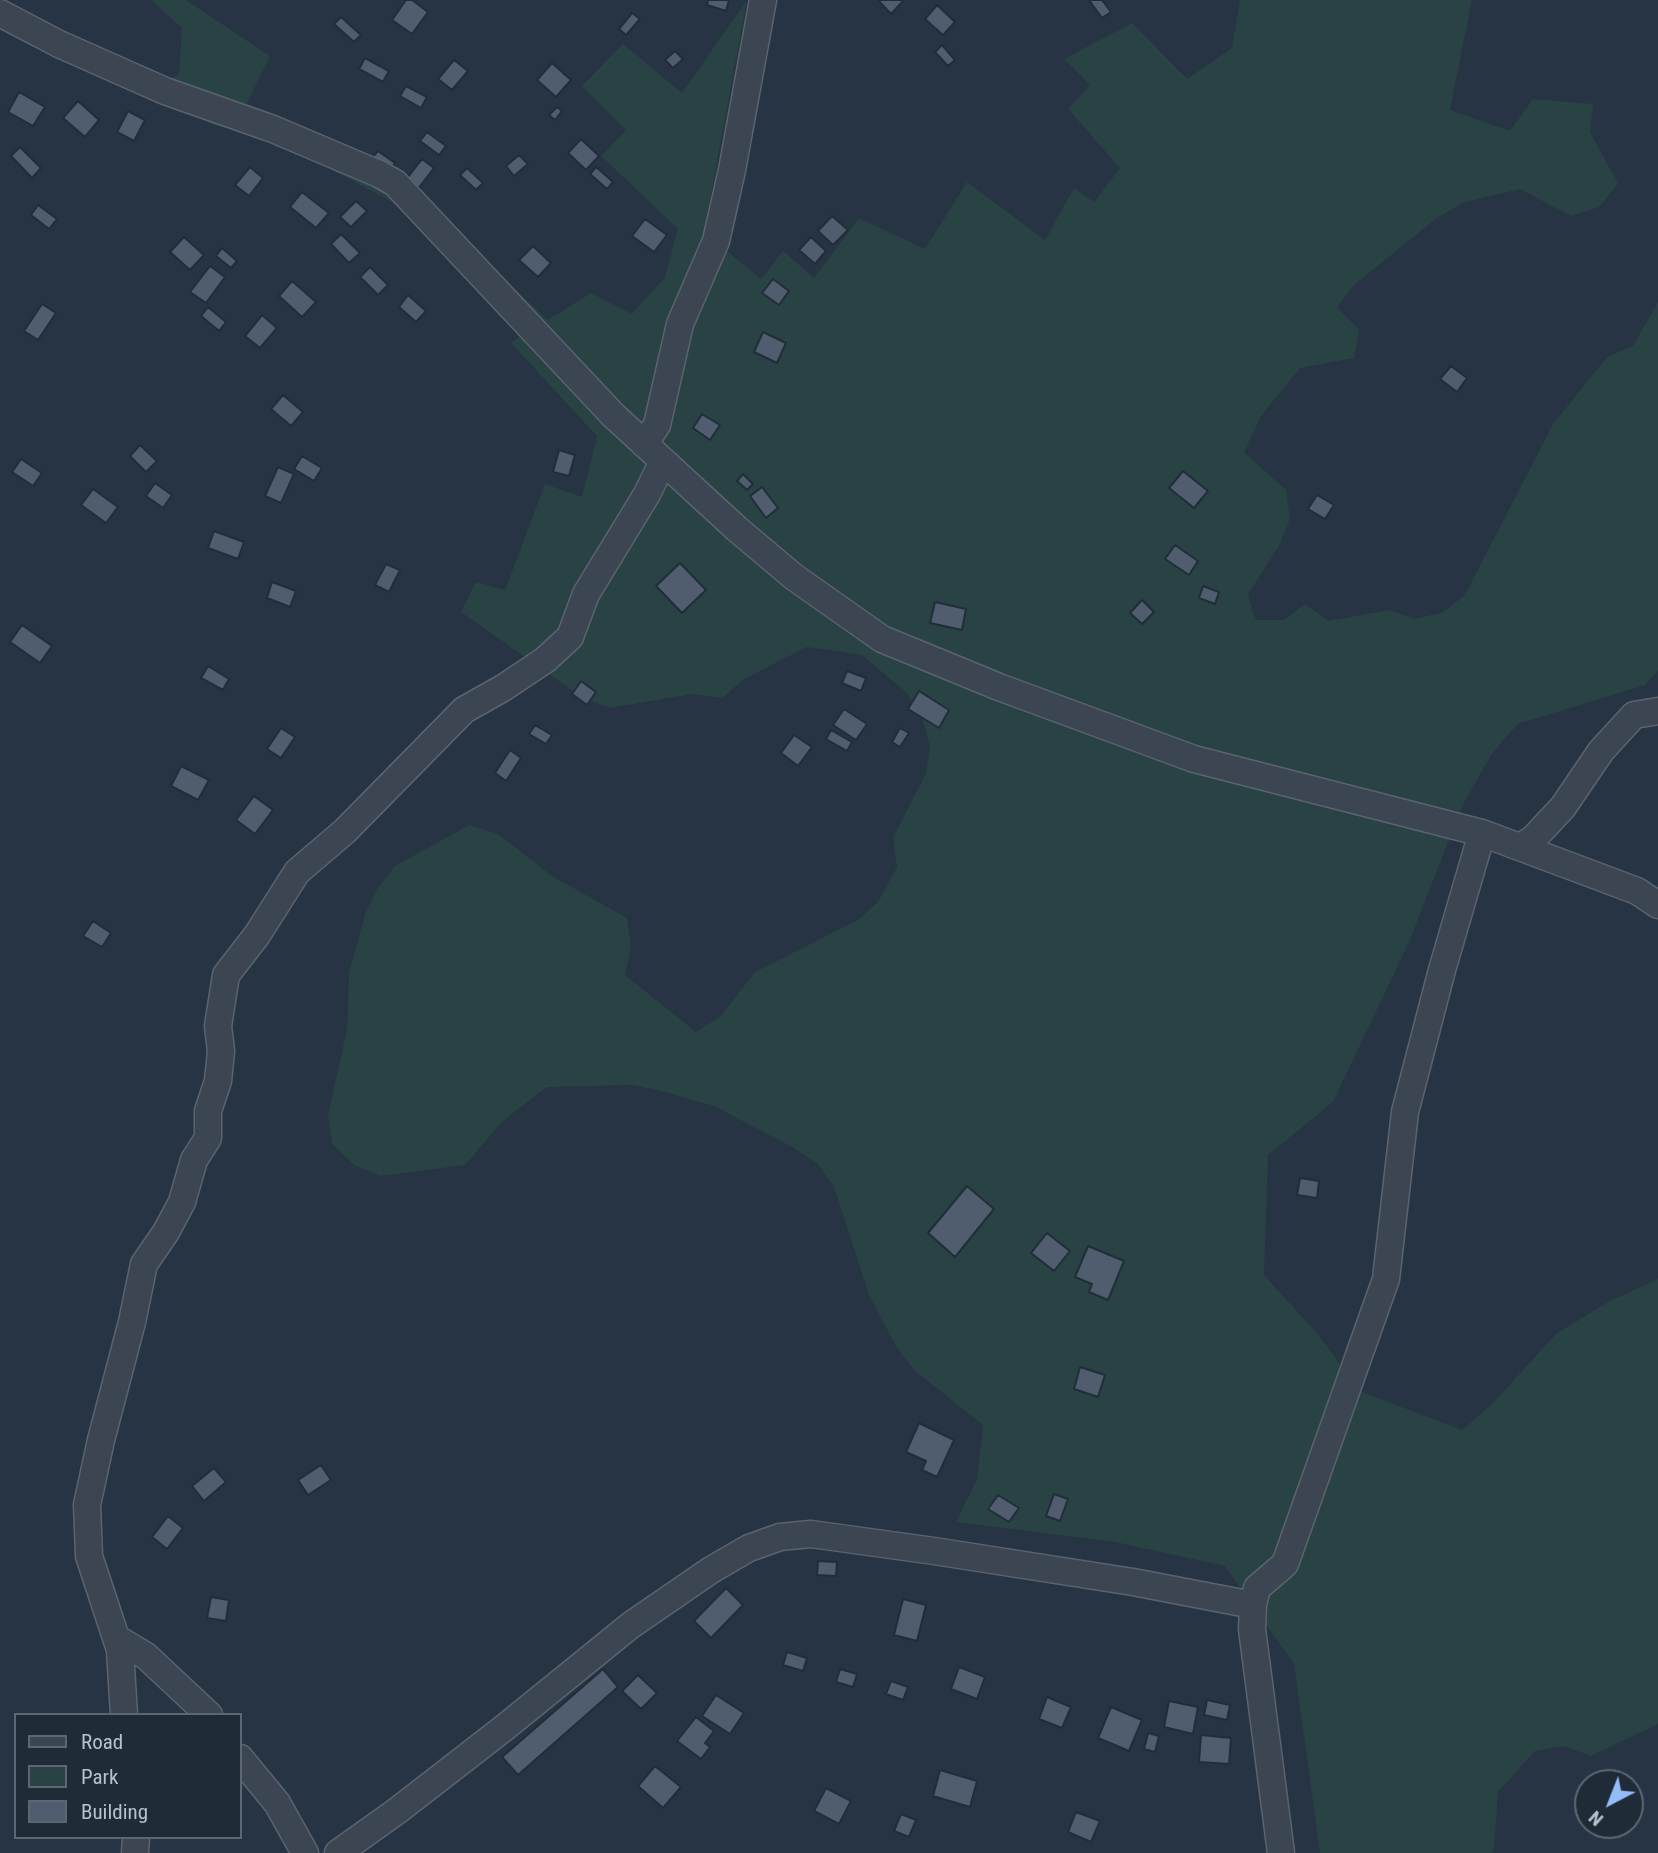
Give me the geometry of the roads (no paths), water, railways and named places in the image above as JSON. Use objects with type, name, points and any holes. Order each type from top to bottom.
[{"type":"street","points":[[124,1713],[120,1650],[89,1556],[87,1505],[144,1264],[182,1202],[194,1160],[208,1138],[208,1111],[218,1080],[221,1051],[218,1026],[226,975],[298,873],[345,831],[464,710],[545,660],[570,637],[586,594],[647,494],[657,425],[680,324],[716,241],[764,0]]},
{"type":"street","points":[[0,13],[59,44],[153,86],[273,129],[395,183],[582,383],[654,452],[737,529],[794,577],[871,633],[893,645],[1194,759],[1482,833],[1637,891],[1658,905]]},
{"type":"street","points":[[1521,847],[1534,838],[1563,807],[1601,751],[1634,715],[1658,710]]},
{"type":"street","points":[[1281,1853],[1252,1629],[1253,1605],[1257,1588],[1284,1564],[1386,1279],[1405,1112],[1442,970],[1482,833]]},
{"type":"street","points":[[338,1853],[504,1728],[631,1625],[711,1570],[749,1548],[780,1537],[811,1534],[934,1551],[1253,1605]]},
{"type":"street","points":[[116,1639],[146,1656],[207,1713]]},
{"type":"street","points":[[242,1760],[277,1803],[305,1853]]}]
